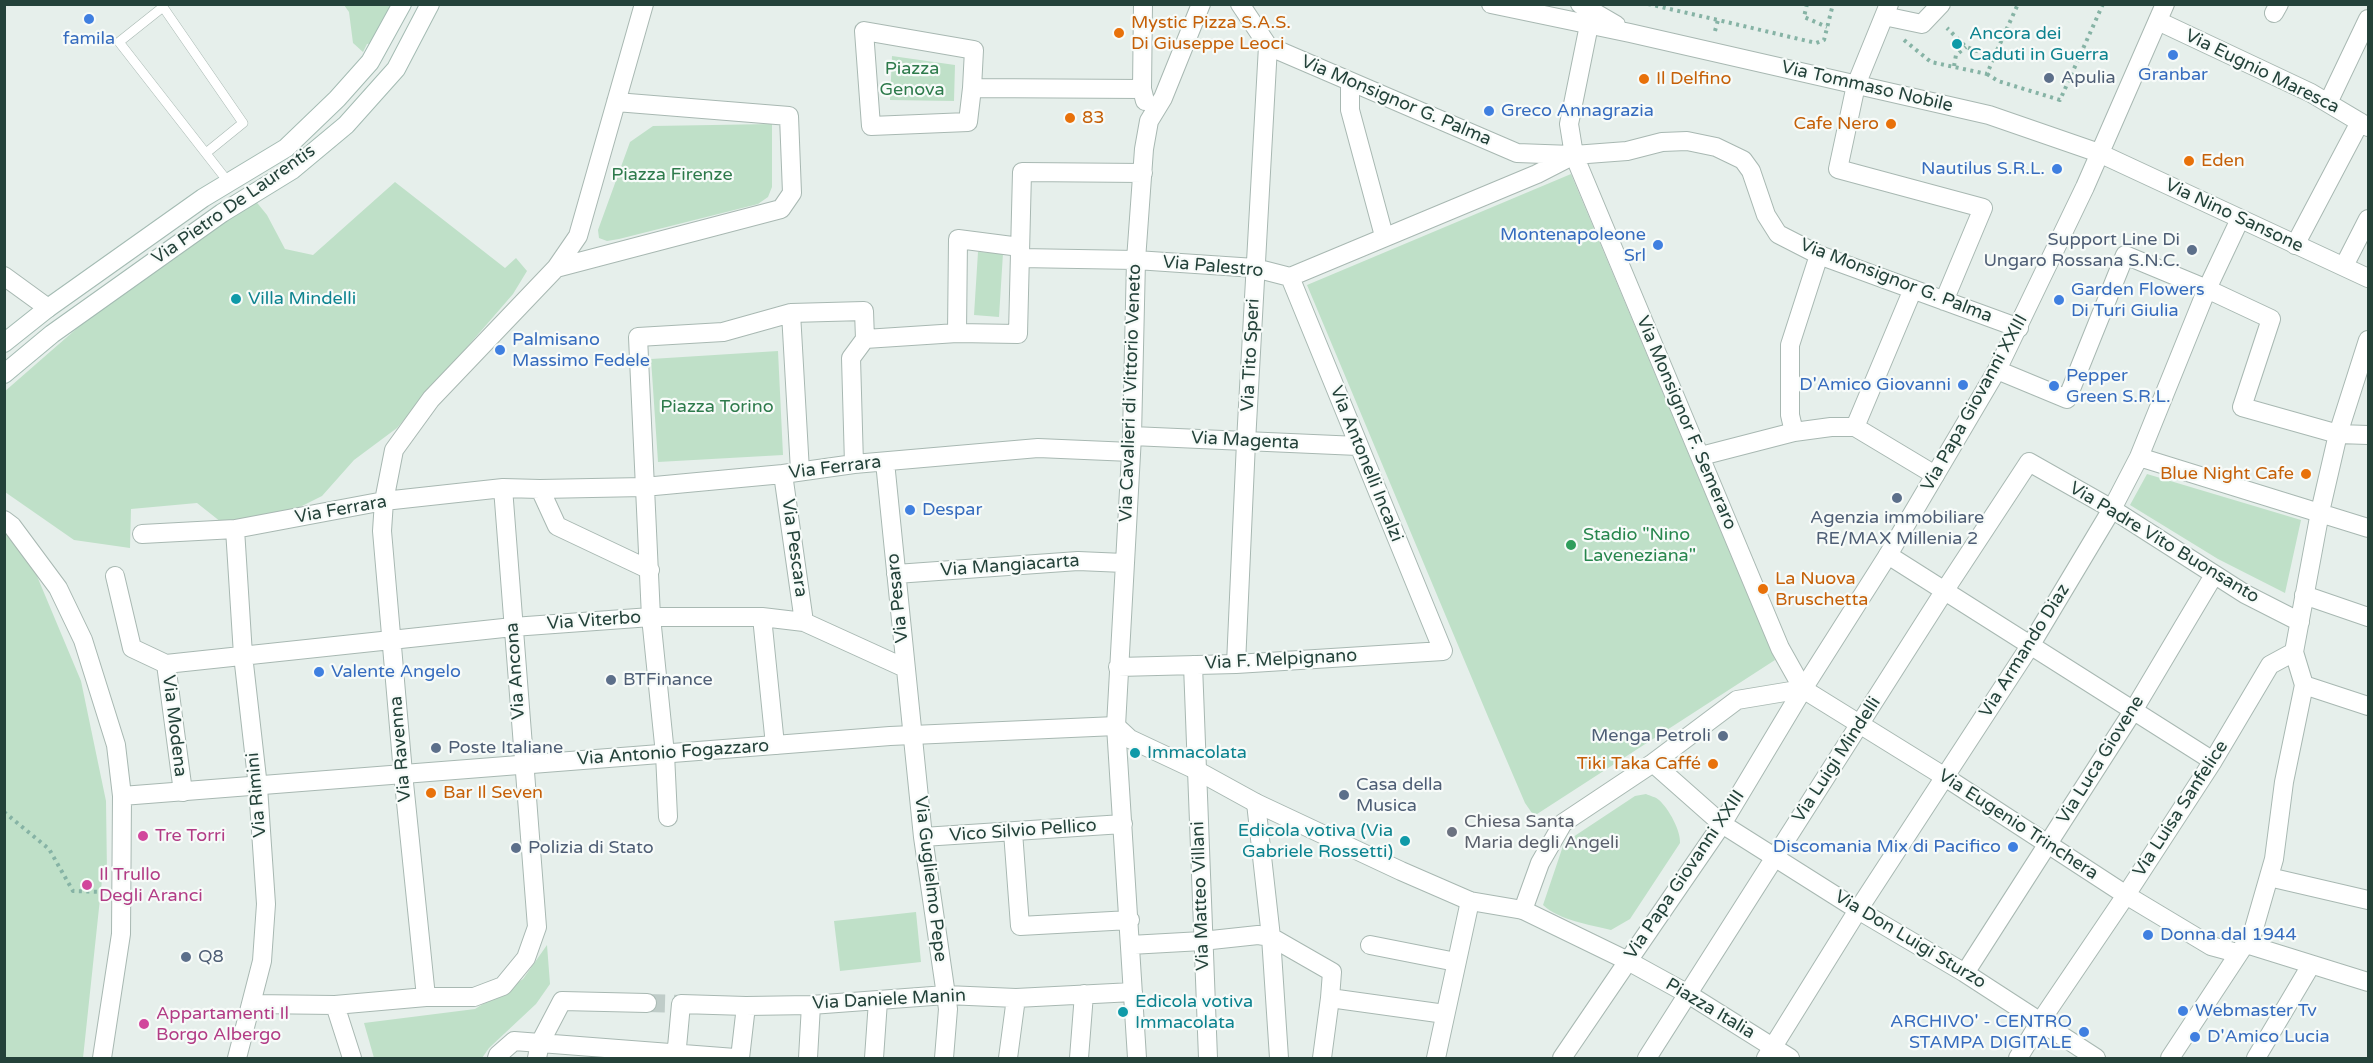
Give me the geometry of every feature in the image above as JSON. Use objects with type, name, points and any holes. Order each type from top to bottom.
[{"type":"street","name":"Via Pietro De Laurentis","points":[[4,343],[48,308],[203,198],[286,148],[337,99],[370,62],[402,4]]},
{"type":"street","name":"Via Pietro De Laurentis","points":[[4,374],[52,334],[222,213],[292,170],[346,125],[396,69],[430,4]]},
{"type":"street","name":"Via Ravenna","points":[[426,997],[403,773],[382,531],[384,501],[394,450],[431,399],[556,268],[578,236],[644,4]]},
{"type":"street","name":"Via Cavalieri di Vittorio Veneto","points":[[1143,4],[1142,89],[1149,121]]},
{"type":"street","name":"Via Cavalieri di Vittorio Veneto","points":[[1137,1059],[1116,726],[1131,444],[1136,260],[1144,149],[1149,121],[1163,98],[1201,4]]},
{"type":"street","points":[[1240,4],[1268,46]]},
{"type":"street","name":"Via Tommaso Nobile","points":[[1491,4],[1630,33],[1989,115],[2099,153]]},
{"type":"street","name":"Via Tommaso Nobile","points":[[1580,4],[1630,33]]},
{"type":"street","points":[[1941,4],[1922,24],[1886,10],[1856,85],[1838,169],[1983,208],[1944,301]]},
{"type":"street","name":"Via Eugnio Maresca","points":[[2162,13],[2237,57],[2364,124]]},
{"type":"street","name":"Via Papa Giovanni XXIII","points":[[1563,1059],[1722,824],[1803,689],[1888,555],[1997,370],[2019,328],[2162,13]]},
{"type":"street","points":[[2328,103],[2368,19]]},
{"type":"street","name":"Via Monsignor F. Semeraro","points":[[1589,25],[1569,124],[1574,155],[1780,648],[1803,689]]},
{"type":"street","points":[[864,32],[974,50],[972,88],[968,122],[871,126],[864,32]]},
{"type":"street","name":"Via Monsignor G. Palma","points":[[1268,46],[1517,153],[1574,155],[1627,151],[1662,142],[1687,141],[1716,147],[1743,160],[1751,171],[1766,215],[1778,234],[1820,255],[2019,328]]},
{"type":"street","name":"Via Tito Speri","points":[[1236,664],[1268,46]]},
{"type":"street","points":[[1350,82],[1350,110],[1384,237]]},
{"type":"street","points":[[972,88],[1142,89]]},
{"type":"street","points":[[556,268],[781,209],[792,193],[789,116],[616,102]]},
{"type":"street","points":[[2295,245],[2364,124]]},
{"type":"street","name":"Via Nino Sansone","points":[[2099,153],[2368,278]]},
{"type":"street","name":"Via Monsignor G. Palma","points":[[1290,277],[1537,174],[1574,155]]},
{"type":"street","points":[[865,339],[957,333],[1018,334],[1022,172],[1143,173]]},
{"type":"street","name":"Via Armando Diaz","points":[[1770,1053],[1858,910],[2030,646],[2112,509],[2139,457],[2207,289],[2240,219]]},
{"type":"street","points":[[2344,266],[2368,219]]},
{"type":"street","name":"Via Palestro","points":[[957,333],[958,239],[1020,252],[1255,268],[1290,277]]},
{"type":"street","points":[[1794,432],[1790,415],[1790,345],[1820,255]]},
{"type":"street","points":[[1997,370],[2067,399],[2125,255],[2271,319],[2242,406],[2338,434],[2368,435]]},
{"type":"street","points":[[4,276],[48,308]]},
{"type":"street","name":"Via Antonelli Incalzi","points":[[1290,277],[1443,651]]},
{"type":"street","points":[[1855,428],[1913,289]]},
{"type":"street","points":[[668,817],[665,754],[651,617],[638,337],[723,332],[791,313],[864,311],[865,339],[851,358],[854,464]]},
{"type":"street","points":[[791,313],[792,472]]},
{"type":"street","points":[[2170,1059],[2253,932],[2274,859],[2284,782],[2304,685],[2294,652],[2304,595],[2338,434],[2368,340]]},
{"type":"street","points":[[1701,456],[1794,432],[1831,427],[1855,428],[1935,475]]},
{"type":"street","name":"Via Magenta","points":[[1131,444],[1246,442],[1358,446]]},
{"type":"street","name":"Via Ferrara","points":[[142,534],[235,529],[384,501],[503,488],[644,487],[854,464],[1038,448],[1131,444]]},
{"type":"street","points":[[2139,457],[2368,528]]},
{"type":"street","name":"Via Pesaro","points":[[885,462],[905,668],[914,734]]},
{"type":"street","name":"Via Padre Vito Buonsanto","points":[[2029,462],[2112,509],[2245,594],[2300,622]]},
{"type":"street","name":"Via Luigi Mindelli","points":[[1647,1059],[2029,462]]},
{"type":"street","name":"Via Pescara","points":[[792,472],[804,622]]},
{"type":"street","name":"Via Ancona","points":[[251,1004],[335,1005],[426,997],[474,997],[502,986],[526,958],[537,927],[503,488]]},
{"type":"street","points":[[540,489],[557,525],[650,570]]},
{"type":"street","points":[[4,520],[12,526],[58,588],[83,640],[116,745],[122,796],[121,934],[102,1059]]},
{"type":"street","name":"Via Rimini","points":[[235,529],[243,655],[258,787],[266,904],[262,962],[237,1059]]},
{"type":"street","points":[[1888,555],[2213,761]]},
{"type":"street","name":"Via Mangiacarta","points":[[896,573],[1078,561],[1124,562]]},
{"type":"street","name":"Via Luca Giovene","points":[[1965,973],[2133,711],[2214,575]]},
{"type":"street","name":"Via Modena","points":[[115,576],[132,648],[166,664],[183,792]]},
{"type":"street","points":[[2304,595],[2368,617]]},
{"type":"street","name":"Via Viterbo","points":[[166,664],[513,627],[651,617],[762,617],[804,622],[905,668]]},
{"type":"street","points":[[762,617],[775,745]]},
{"type":"street","name":"Via F. Melpignano","points":[[1118,667],[1236,664],[1443,651]]},
{"type":"street","name":"Via Luisa Sanfelice","points":[[2018,1059],[2040,1022],[2213,761],[2270,665],[2294,652]]},
{"type":"street","name":"Via Matteo Villani","points":[[1193,665],[1208,1059]]},
{"type":"street","points":[[2304,685],[2368,706]]},
{"type":"street","points":[[1523,910],[1540,863],[1563,823],[1653,763],[1737,700],[1803,689]]},
{"type":"street","name":"Via Eugenio Trinchera","points":[[1803,689],[1945,777],[2126,895],[2211,946],[2242,949],[2311,965],[2368,982]]},
{"type":"street","name":"Via Antonio Fogazzaro","points":[[122,796],[914,734],[1116,726]]},
{"type":"street","name":"Piazza Italia","points":[[1116,726],[1130,739],[1196,770],[1256,803],[1470,901],[1523,910],[1628,961],[1688,994],[1770,1053],[1790,1059]]},
{"type":"street","name":"Via Guglielmo Pepe","points":[[914,734],[923,837],[948,1009],[944,1059]]},
{"type":"street","name":"Via Don Luigi Sturzo","points":[[1653,763],[1722,824],[1858,910],[1965,973],[2096,1059]]},
{"type":"street","points":[[1256,803],[1271,937],[1279,1059]]},
{"type":"street","name":"Vico Silvio Pellico","points":[[923,837],[1123,824]]},
{"type":"street","points":[[1013,832],[1020,926],[1130,920]]},
{"type":"street","points":[[2269,877],[2368,900]]},
{"type":"street","points":[[1436,1059],[1470,901]]},
{"type":"street","points":[[1130,945],[1258,935],[1271,937],[1332,972],[1322,1059]]},
{"type":"street","points":[[1370,945],[1456,962]]},
{"type":"street","points":[[2256,1059],[2311,965]]},
{"type":"street","name":"Via Daniele Manin","points":[[676,1056],[681,1004],[811,1005],[946,995],[1016,998],[1133,992]]},
{"type":"street","points":[[1079,1059],[1084,994]]},
{"type":"street","points":[[1008,1059],[1016,998]]},
{"type":"street","points":[[1330,998],[1445,1014]]},
{"type":"street","points":[[539,1051],[562,1001],[647,1003]]},
{"type":"street","points":[[874,1059],[878,1001]]},
{"type":"street","points":[[335,1005],[352,1059]]},
{"type":"street","points":[[807,1059],[811,1005]]},
{"type":"street","points":[[741,1059],[746,1006]]},
{"type":"street","points":[[497,1059],[498,1055],[514,1041],[539,1051],[564,1043],[676,1056],[735,1059]]},
{"type":"lane","points":[[206,153],[243,123],[163,8],[119,42],[229,183]]},
{"type":"path","points":[[1648,4],[1816,43],[1824,40],[1833,4]]},
{"type":"path","points":[[1807,4],[1804,17],[1827,27]]},
{"type":"path","points":[[1987,74],[2018,4]]},
{"type":"path","points":[[1903,39],[1931,62],[1987,74],[1998,81],[2060,100],[2103,4]]},
{"type":"path","points":[[1715,31],[1718,20]]},
{"type":"path","points":[[1947,28],[1966,47],[1994,57]]},
{"type":"path","points":[[1954,66],[1956,55],[1966,47]]},
{"type":"path","points":[[4,812],[49,849],[73,891],[121,892]]},
{"type":"green space","points":[[344,5],[395,5],[374,43],[367,44],[363,52],[353,43],[349,12]]},
{"type":"green space","name":"Piazza Genova","points":[[892,56],[955,65],[954,101],[890,100]]},
{"type":"green space","name":"Piazza Firenze","points":[[772,124],[772,187],[768,197],[758,204],[619,239],[607,241],[599,238],[598,230],[630,142],[653,126]]},
{"type":"green space","name":"Stadio \"Nino Laveneziana\"","points":[[1571,174],[1775,660],[1534,816],[1525,803],[1489,719],[1307,285]]},
{"type":"green space","points":[[395,182],[505,268],[516,258],[527,271],[513,294],[397,428],[354,460],[322,496],[290,512],[221,522],[197,503],[131,509],[130,548],[74,540],[5,492],[4,392],[114,296],[254,199],[267,215],[285,249],[313,255]]},
{"type":"green space","points":[[978,252],[1003,253],[999,317],[974,315]]},
{"type":"green space","name":"Piazza Torino","points":[[778,351],[783,455],[658,462],[651,359]]},
{"type":"green space","points":[[2147,474],[2301,520],[2285,593],[2218,559],[2130,505]]},
{"type":"green space","points":[[4,529],[29,557],[81,681],[106,801],[107,874],[102,880],[83,1058],[5,1058]]},
{"type":"green space","points":[[1646,794],[1658,799],[1667,809],[1674,820],[1680,843],[1630,919],[1611,930],[1557,915],[1543,905],[1564,843],[1635,796]]},
{"type":"green space","points":[[916,912],[921,962],[840,971],[834,921]]},
{"type":"green space","points":[[547,945],[550,984],[536,1004],[489,1048],[482,1058],[374,1058],[364,1023],[475,1009],[523,979]]},
{"type":"tunnel","points":[[647,1003],[681,1004]]},
{"type":"place","name":"famila","points":[[89,19]]},
{"type":"place","name":"Mystic Pizza S.A.S. Di Giuseppe Leoci","points":[[1119,33]]},
{"type":"place","name":"Ancora dei Caduti in Guerra","points":[[1957,44]]},
{"type":"place","name":"Granbar","points":[[2173,55]]},
{"type":"place","name":"Apulia","points":[[2049,78]]},
{"type":"place","name":"Il Delfino","points":[[1644,79]]},
{"type":"place","name":"Greco Annagrazia","points":[[1489,111]]},
{"type":"place","name":"83","points":[[1070,118]]},
{"type":"place","name":"Cafe Nero","points":[[1891,124]]},
{"type":"place","name":"Eden","points":[[2189,161]]},
{"type":"place","name":"Nautilus S.R.L.","points":[[2057,169]]},
{"type":"place","name":"Montenapoleone Srl","points":[[1658,245]]},
{"type":"place","name":"Support Line Di Ungaro Rossana S.N.C.","points":[[2192,250]]},
{"type":"place","name":"Villa Mindelli","points":[[236,299]]},
{"type":"place","name":"Garden Flowers Di Turi Giulia","points":[[2059,300]]},
{"type":"place","name":"Palmisano Massimo Fedele","points":[[500,350]]},
{"type":"place","name":"D'Amico Giovanni","points":[[1963,385]]},
{"type":"place","name":"Pepper Green S.R.L.","points":[[2054,386]]},
{"type":"place","name":"Blue Night Cafe","points":[[2306,474]]},
{"type":"place","name":"Agenzia immobiliare RE/MAX Millenia 2","points":[[1897,498]]},
{"type":"place","name":"Despar","points":[[910,510]]},
{"type":"place","name":"Stadio \"Nino Laveneziana\"","points":[[1571,545]]},
{"type":"place","name":"La Nuova Bruschetta","points":[[1763,589]]},
{"type":"place","name":"Valente Angelo","points":[[319,672]]},
{"type":"place","name":"BTFinance","points":[[611,680]]},
{"type":"place","name":"Menga Petroli","points":[[1723,736]]},
{"type":"place","name":"Poste Italiane","points":[[436,748]]},
{"type":"place","name":"Immacolata","points":[[1135,753]]},
{"type":"place","name":"Tiki Taka Caffé","points":[[1713,764]]},
{"type":"place","name":"Bar Il Seven","points":[[431,793]]},
{"type":"place","name":"Casa della Musica","points":[[1344,795]]},
{"type":"place","name":"Chiesa Santa Maria degli Angeli","points":[[1452,832]]},
{"type":"place","name":"Tre Torri","points":[[143,836]]},
{"type":"place","name":"Edicola votiva (Via Gabriele Rossetti)","points":[[1405,841]]},
{"type":"place","name":"Discomania Mix di Pacifico","points":[[2013,847]]},
{"type":"place","name":"Polizia di Stato","points":[[516,848]]},
{"type":"place","name":"Il Trullo Degli Aranci","points":[[87,885]]},
{"type":"place","name":"Donna dal 1944","points":[[2148,935]]},
{"type":"place","name":"Q8","points":[[186,957]]},
{"type":"place","name":"Webmaster Tv","points":[[2183,1011]]},
{"type":"place","name":"Edicola votiva Immacolata","points":[[1123,1012]]},
{"type":"place","name":"Appartamenti Il Borgo Albergo","points":[[144,1024]]},
{"type":"place","name":"ARCHIVO' - CENTRO STAMPA DIGITALE","points":[[2084,1032]]},
{"type":"place","name":"D'Amico Lucia","points":[[2195,1037]]}]
